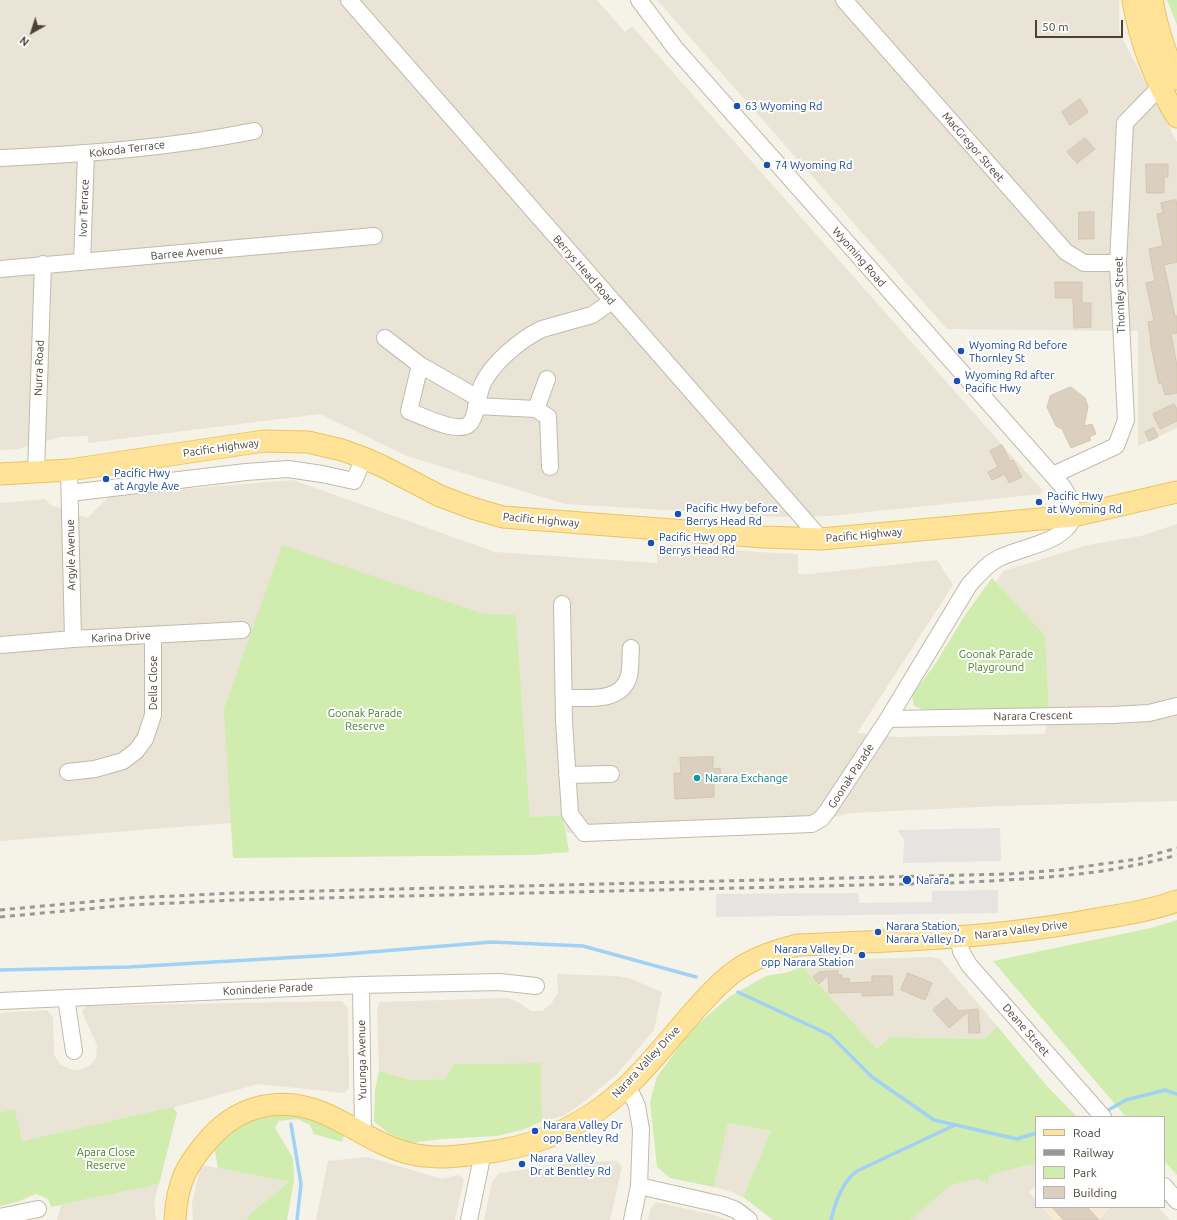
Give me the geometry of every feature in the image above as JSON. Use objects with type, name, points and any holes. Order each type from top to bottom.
[{"type":"main road","points":[[1132,0],[1145,49],[1169,83]]},
{"type":"main road","points":[[1152,0],[1156,21],[1170,65],[1169,83],[1177,117]]},
{"type":"main road","name":"Pacific Highway","points":[[0,474],[69,470],[264,441],[308,442],[342,450],[364,458],[440,496],[472,508],[503,517],[756,537],[821,539],[1073,516],[1177,492]]},
{"type":"main road","name":"Pacific Highway","points":[[1097,510],[1177,478]]},
{"type":"main road","name":"Narara Valley Drive","points":[[175,1220],[179,1186],[185,1171],[193,1159],[214,1134],[227,1122],[258,1106],[269,1104],[292,1105],[319,1111],[381,1144],[410,1154],[445,1156],[482,1153],[522,1145],[560,1133],[594,1113],[626,1087],[713,991],[733,973],[752,961],[774,952],[798,945],[958,937],[1058,926],[1155,909],[1177,901]]},
{"type":"street","name":"Berrys Head Road","points":[[349,0],[821,539]]},
{"type":"street","name":"Wyoming Road","points":[[639,0],[682,56],[1053,475],[1069,496],[1073,516]]},
{"type":"street","name":"MacGregor Street","points":[[844,0],[1066,252],[1084,263],[1118,263]]},
{"type":"street","name":"Thornley Street","points":[[1053,475],[1116,446],[1126,420],[1118,263],[1125,124],[1169,83]]},
{"type":"street","name":"Kokoda Terrace","points":[[0,158],[86,154],[214,139],[254,131]]},
{"type":"street","name":"Ivor Terrace","points":[[82,262],[86,154]]},
{"type":"street","name":"Barree Avenue","points":[[0,268],[374,236]]},
{"type":"street","name":"Nurra Road","points":[[36,472],[42,264]]},
{"type":"street","points":[[420,365],[409,411],[447,425],[458,427],[468,425],[471,422],[482,384],[493,368],[526,338],[542,329],[592,315],[612,301]]},
{"type":"street","points":[[385,338],[420,365],[477,402],[536,409],[548,416],[550,467]]},
{"type":"street","points":[[536,409],[547,379]]},
{"type":"street","points":[[70,493],[246,472],[288,469],[354,481],[364,458]]},
{"type":"street","name":"Argyle Avenue","points":[[69,470],[73,639]]},
{"type":"street","name":"Goonak Parade","points":[[562,604],[564,720],[570,814],[584,833],[812,824],[821,819],[828,810],[888,719],[969,585],[976,576],[999,558],[1040,544],[1059,535],[1065,530],[1073,516]]},
{"type":"street","name":"Karina Drive","points":[[0,645],[73,639],[242,630]]},
{"type":"street","name":"Della Close","points":[[68,772],[95,769],[123,761],[136,751],[145,739],[154,715],[153,635]]},
{"type":"street","points":[[564,698],[608,697],[619,692],[627,682],[629,675],[630,648]]},
{"type":"street","name":"Narara Crescent","points":[[888,719],[1113,715],[1149,713],[1177,706]]},
{"type":"street","points":[[568,775],[611,774]]},
{"type":"street","name":"Deane Street","points":[[958,937],[961,951],[969,965],[1098,1111]]},
{"type":"street","name":"Koninderie Parade","points":[[0,1001],[361,985],[500,982],[536,986]]},
{"type":"street","name":"Yurunga Avenue","points":[[361,985],[363,1134]]},
{"type":"street","points":[[66,998],[74,1051]]},
{"type":"street","points":[[626,1087],[637,1106],[641,1129],[639,1186],[632,1220]]},
{"type":"street","points":[[469,1220],[482,1153]]},
{"type":"street","points":[[639,1186],[736,1210],[749,1220]]},
{"type":"street","points":[[1165,1187],[1177,1201]]},
{"type":"street","points":[[0,1217],[38,1209]]},
{"type":"shaded area","points":[[0,0],[597,0],[625,32],[632,26],[1042,490],[1041,494],[830,516],[782,517],[565,504],[407,456],[320,414],[88,443],[88,436],[61,437],[18,449],[0,450]]},
{"type":"shaded area","points":[[657,0],[1119,0],[1119,32],[1177,142],[1177,428],[1138,446],[1138,331],[947,329]]},
{"type":"shaded area","points":[[293,480],[495,552],[657,563],[657,544],[798,554],[798,574],[810,574],[937,560],[953,585],[857,733],[896,737],[1045,734],[1049,711],[1045,635],[996,582],[1003,571],[1088,545],[1141,536],[1177,524],[1177,801],[1000,806],[851,813],[821,819],[567,833],[563,815],[530,817],[516,616],[484,614],[231,823],[0,841],[0,503],[45,499],[51,505],[87,518],[111,495]]},
{"type":"shaded area","points":[[1000,828],[1001,861],[903,863],[904,840],[898,830]]},
{"type":"shaded area","points":[[998,890],[998,913],[716,917],[716,894],[858,893],[859,903],[932,902],[932,891]]},
{"type":"shaded area","points":[[930,957],[940,959],[997,1026],[984,1039],[890,1037],[877,1049],[802,966],[808,961]]},
{"type":"shaded area","points":[[557,974],[615,976],[629,978],[662,992],[654,1030],[616,1075],[581,1104],[563,1116],[542,1121],[541,1063],[454,1064],[446,1079],[411,1080],[379,1071],[377,1008],[380,1002],[507,998],[518,1002],[531,1011],[542,1011],[551,1004],[558,993]]},
{"type":"shaded area","points":[[342,1001],[348,1008],[349,1088],[344,1093],[258,1084],[183,1105],[22,1141],[15,1109],[0,1112],[0,1013],[47,1010],[53,1017],[54,1055],[60,1064],[69,1069],[79,1070],[91,1065],[96,1058],[97,1045],[82,1012],[86,1006]]},
{"type":"shaded area","points":[[728,1123],[771,1131],[743,1197],[714,1187]]},
{"type":"shaded area","points":[[368,1157],[442,1179],[459,1175],[464,1179],[455,1220],[316,1220],[328,1161]]},
{"type":"shaded area","points":[[618,1161],[622,1167],[610,1220],[484,1220],[492,1182],[499,1173],[578,1162]]},
{"type":"shaded area","points":[[1035,1163],[1035,1187],[1029,1192],[1035,1199],[1035,1208],[1043,1208],[1053,1220],[911,1220],[951,1185],[976,1179],[988,1184],[990,1175]]},
{"type":"shaded area","points":[[201,1165],[289,1182],[252,1212],[247,1220],[193,1220],[192,1203]]},
{"type":"shaded area","points":[[159,1184],[154,1201],[156,1220],[57,1220],[61,1205]]},
{"type":"shaded area","points":[[656,1202],[710,1214],[729,1220],[648,1220],[650,1210]]},
{"type":"shaded area","points":[[1043,1208],[1109,1208],[1100,1220],[1053,1220]]},
{"type":"shaded area","points":[[1109,1208],[1159,1208],[1170,1220],[1100,1220]]},
{"type":"green space","points":[[1167,0],[1177,0],[1177,25]]},
{"type":"green space","name":"Goonak Parade Reserve","points":[[282,545],[484,614],[516,615],[530,817],[563,815],[569,852],[532,855],[233,858],[224,709]]},
{"type":"green space","name":"Goonak Parade Playground","points":[[992,578],[1045,635],[1049,711],[922,709],[914,706],[912,695],[936,663],[965,615]]},
{"type":"green space","points":[[1177,920],[1177,1175],[1165,1162],[1165,1116],[1125,1116],[993,961],[1151,928]]},
{"type":"green space","points":[[802,966],[877,1049],[890,1037],[984,1039],[997,1026],[1046,1085],[1076,1116],[1035,1116],[1035,1163],[990,1175],[988,1184],[976,1179],[951,1185],[911,1220],[773,1220],[743,1197],[771,1131],[728,1123],[714,1187],[670,1178],[657,1167],[650,1102],[657,1077],[691,1030],[729,997],[766,976],[789,972]]},
{"type":"green space","points":[[541,1063],[542,1121],[522,1130],[497,1136],[442,1139],[410,1143],[388,1133],[374,1121],[375,1090],[379,1071],[411,1080],[445,1079],[454,1064]]},
{"type":"green space","name":"Apara Close Reserve","points":[[173,1107],[177,1113],[159,1184],[51,1207],[48,1199],[36,1194],[17,1202],[0,1206],[0,1112],[15,1109],[22,1141]]},
{"type":"green space","points":[[283,1113],[316,1120],[344,1136],[342,1142],[314,1134],[310,1125],[297,1119],[279,1121],[275,1128],[293,1158],[294,1180],[287,1220],[247,1220],[252,1212],[289,1182],[218,1168],[214,1145],[238,1124],[257,1116]]},
{"type":"building","points":[[1080,99],[1088,112],[1070,125],[1062,112]]},
{"type":"building","points":[[1085,138],[1095,149],[1077,163],[1067,152]]},
{"type":"building","points":[[1146,164],[1168,164],[1168,177],[1164,177],[1164,193],[1147,193]]},
{"type":"building","points":[[1176,200],[1177,262],[1164,265],[1175,316],[1177,316],[1177,333],[1171,334],[1177,366],[1177,393],[1165,395],[1162,383],[1159,384],[1150,342],[1148,322],[1154,321],[1146,283],[1155,281],[1149,249],[1163,246],[1157,214],[1163,213],[1161,203]]},
{"type":"building","points":[[1079,212],[1094,212],[1094,239],[1079,239]]},
{"type":"building","points":[[1055,282],[1082,282],[1082,303],[1091,303],[1091,327],[1074,328],[1073,298],[1056,298]]},
{"type":"building","points":[[1071,387],[1085,398],[1088,407],[1084,426],[1092,424],[1096,434],[1089,437],[1091,440],[1071,448],[1062,429],[1056,426],[1047,407],[1050,396]]},
{"type":"building","points":[[1174,404],[1177,409],[1177,421],[1160,429],[1153,414]]},
{"type":"building","points":[[1154,428],[1158,437],[1149,441],[1145,432]]},
{"type":"building","points":[[1002,445],[1010,461],[1013,460],[1022,477],[1009,483],[1005,474],[992,480],[988,472],[998,467],[990,451]]},
{"type":"building","name":"Narara Exchange","points":[[713,757],[713,769],[720,768],[721,782],[714,782],[714,797],[675,799],[674,773],[681,773],[680,758]]},
{"type":"building","points":[[838,971],[838,975],[842,975],[842,979],[849,978],[850,983],[872,982],[872,976],[892,976],[893,995],[862,996],[862,992],[829,993],[828,975],[819,984],[813,977],[819,972]]},
{"type":"building","points":[[908,973],[932,983],[925,1000],[901,990]]},
{"type":"building","points":[[947,998],[959,1011],[978,1009],[980,1033],[969,1033],[968,1012],[949,1028],[933,1010]]},
{"type":"building","points":[[1053,1208],[1088,1208],[1099,1220],[1064,1220]]},
{"type":"waterway","points":[[0,970],[129,967],[334,955],[492,942],[583,946],[696,977]]},
{"type":"waterway","points":[[738,992],[830,1035],[872,1077],[934,1120],[1017,1139],[1035,1133]]},
{"type":"waterway","points":[[1105,1112],[1126,1100],[1165,1090],[1177,1094]]},
{"type":"waterway","points":[[291,1124],[301,1184],[297,1220]]},
{"type":"waterway","points":[[831,1220],[837,1200],[844,1186],[857,1171],[955,1125]]},
{"type":"railway","points":[[0,910],[130,898],[236,893],[1008,874],[1059,870],[1138,859],[1177,848]]},
{"type":"railway","points":[[0,917],[129,905],[237,900],[947,883],[1005,880],[1063,876],[1120,868],[1177,855]]},
{"type":"place","name":"63 Wyoming Rd","points":[[737,106]]},
{"type":"place","name":"74 Wyoming Rd","points":[[767,165]]},
{"type":"place","name":"Wyoming Rd before Thornley St","points":[[961,351]]},
{"type":"place","name":"Wyoming Rd after Pacific Hwy","points":[[957,381]]},
{"type":"place","name":"Pacific Hwy at Argyle Ave","points":[[106,479]]},
{"type":"place","name":"Pacific Hwy at Wyoming Rd","points":[[1039,502]]},
{"type":"place","name":"Pacific Hwy before Berrys Head Rd","points":[[678,514]]},
{"type":"place","name":"Pacific Hwy opp Berrys Head Rd","points":[[651,543]]},
{"type":"place","name":"Narara Exchange","points":[[697,778]]},
{"type":"place","name":"Narara","points":[[907,880]]},
{"type":"place","name":"Narara Station, Narara Valley Dr","points":[[878,932]]},
{"type":"place","name":"Narara Valley Dr opp Narara Station","points":[[862,955]]},
{"type":"place","name":"Narara Valley Dr opp Bentley Rd","points":[[535,1131]]},
{"type":"place","name":"Narara Valley Dr at Bentley Rd","points":[[522,1164]]}]
